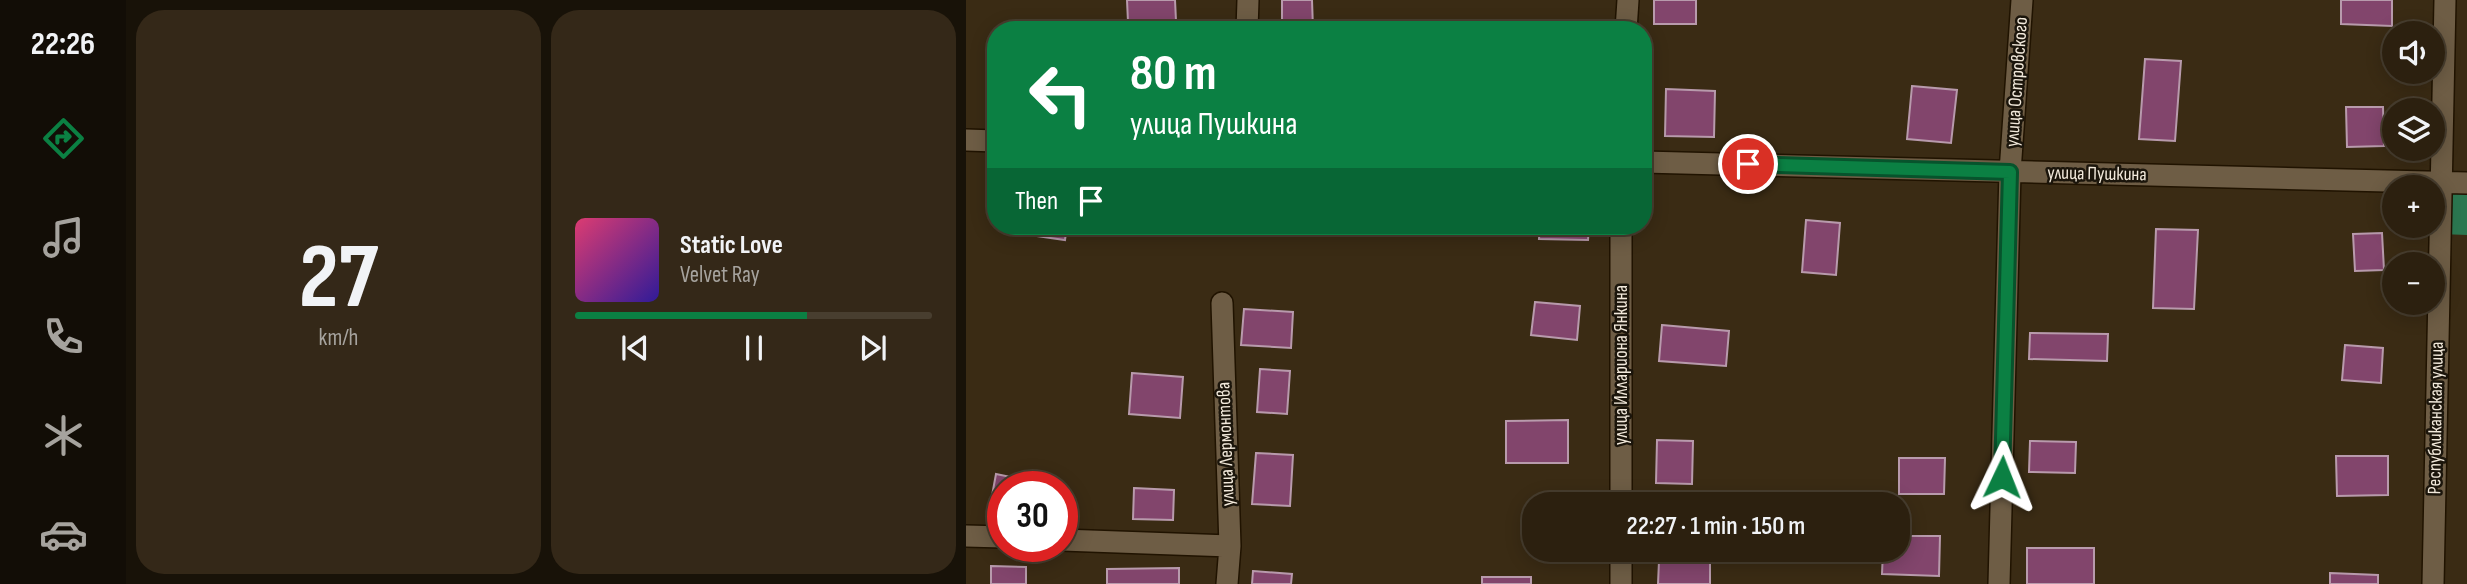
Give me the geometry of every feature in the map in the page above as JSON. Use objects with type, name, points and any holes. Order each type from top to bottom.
[{"type":"street","points":[[1247,21],[1248,0]]},
{"type":"street","points":[[1627,21],[1628,0]]},
{"type":"street","name":"улица Островского","points":[[1999,584],[2010,172],[2022,0]]},
{"type":"street","name":"Республиканская улица","points":[[2441,175],[2445,0]]},
{"type":"street","points":[[966,140],[987,141]]},
{"type":"street","name":"улица Пушкина","points":[[1652,162],[2382,181]]},
{"type":"street","name":"улица Пушкина","points":[[2445,182],[2467,183]]},
{"type":"street","name":"улица Иллариона Янкина","points":[[1621,235],[1621,492]]},
{"type":"street","name":"Республиканская улица","points":[[2433,584],[2440,238]]},
{"type":"street","name":"улица Лермонтова","points":[[1222,303],[1230,546],[1227,584]]},
{"type":"street","points":[[966,536],[987,537]]},
{"type":"street","points":[[1078,541],[1230,546]]},
{"type":"street","points":[[1621,562],[1621,584]]},
{"type":"green space","points":[[2445,182],[2467,183],[2467,235],[2445,234]]},
{"type":"building","points":[[1127,0],[1175,0],[1176,21],[1128,21]]},
{"type":"building","points":[[1282,0],[1312,0],[1313,21],[1282,21]]},
{"type":"building","points":[[1654,0],[1696,0],[1696,24],[1654,24]]},
{"type":"building","points":[[2341,0],[2392,0],[2392,21],[2382,21],[2382,26],[2341,24]]},
{"type":"building","points":[[2145,59],[2181,61],[2175,141],[2139,139]]},
{"type":"building","points":[[1912,86],[1957,90],[1951,143],[1907,139]]},
{"type":"building","points":[[1666,89],[1715,91],[1714,137],[1665,136]]},
{"type":"building","points":[[2346,107],[2382,107],[2382,146],[2347,147]]},
{"type":"building","points":[[1806,220],[1840,223],[1836,275],[1802,272]]},
{"type":"building","points":[[2156,229],[2198,230],[2194,309],[2153,308]]},
{"type":"building","points":[[2382,233],[2382,270],[2355,271],[2353,234]]},
{"type":"building","points":[[1036,235],[1066,235],[1065,240]]},
{"type":"building","points":[[1539,235],[1588,235],[1588,240],[1539,239]]},
{"type":"building","points":[[1535,302],[1580,306],[1577,340],[1531,335]]},
{"type":"building","points":[[1244,309],[1293,312],[1291,348],[1241,345]]},
{"type":"building","points":[[1662,325],[1729,331],[1726,366],[1659,361]]},
{"type":"building","points":[[2030,333],[2108,334],[2107,361],[2029,359]]},
{"type":"building","points":[[2345,345],[2383,348],[2381,383],[2342,380]]},
{"type":"building","points":[[1260,369],[1290,371],[1287,414],[1257,412]]},
{"type":"building","points":[[1132,373],[1183,377],[1180,418],[1129,414]]},
{"type":"building","points":[[1568,420],[1568,463],[1506,463],[1506,421]]},
{"type":"building","points":[[1657,440],[1693,441],[1692,484],[1656,483]]},
{"type":"building","points":[[2030,441],[2076,442],[2075,473],[2029,472]]},
{"type":"building","points":[[1256,453],[1293,455],[1290,506],[1252,504]]},
{"type":"building","points":[[2336,456],[2388,456],[2388,495],[2337,496]]},
{"type":"building","points":[[1899,458],[1945,458],[1944,494],[1899,492]]},
{"type":"building","points":[[1134,488],[1174,490],[1173,520],[1133,519]]},
{"type":"building","points":[[1910,536],[1940,536],[1939,576],[1882,574],[1882,562],[1910,562]]},
{"type":"building","points":[[2027,548],[2094,548],[2094,584],[2027,584]]},
{"type":"building","points":[[1659,562],[1710,562],[1710,584],[1658,584]]},
{"type":"building","points":[[991,566],[1026,567],[1026,584],[991,584]]},
{"type":"building","points":[[1179,568],[1179,584],[1107,584],[1107,569]]},
{"type":"building","points":[[1253,571],[1292,574],[1291,584],[1252,584]]},
{"type":"building","points":[[2330,573],[2378,575],[2378,584],[2330,584]]},
{"type":"building","points":[[1482,577],[1531,577],[1531,584],[1482,584]]},
{"type":"route","points":[[1748,164],[2010,172],[2002,477]]}]
